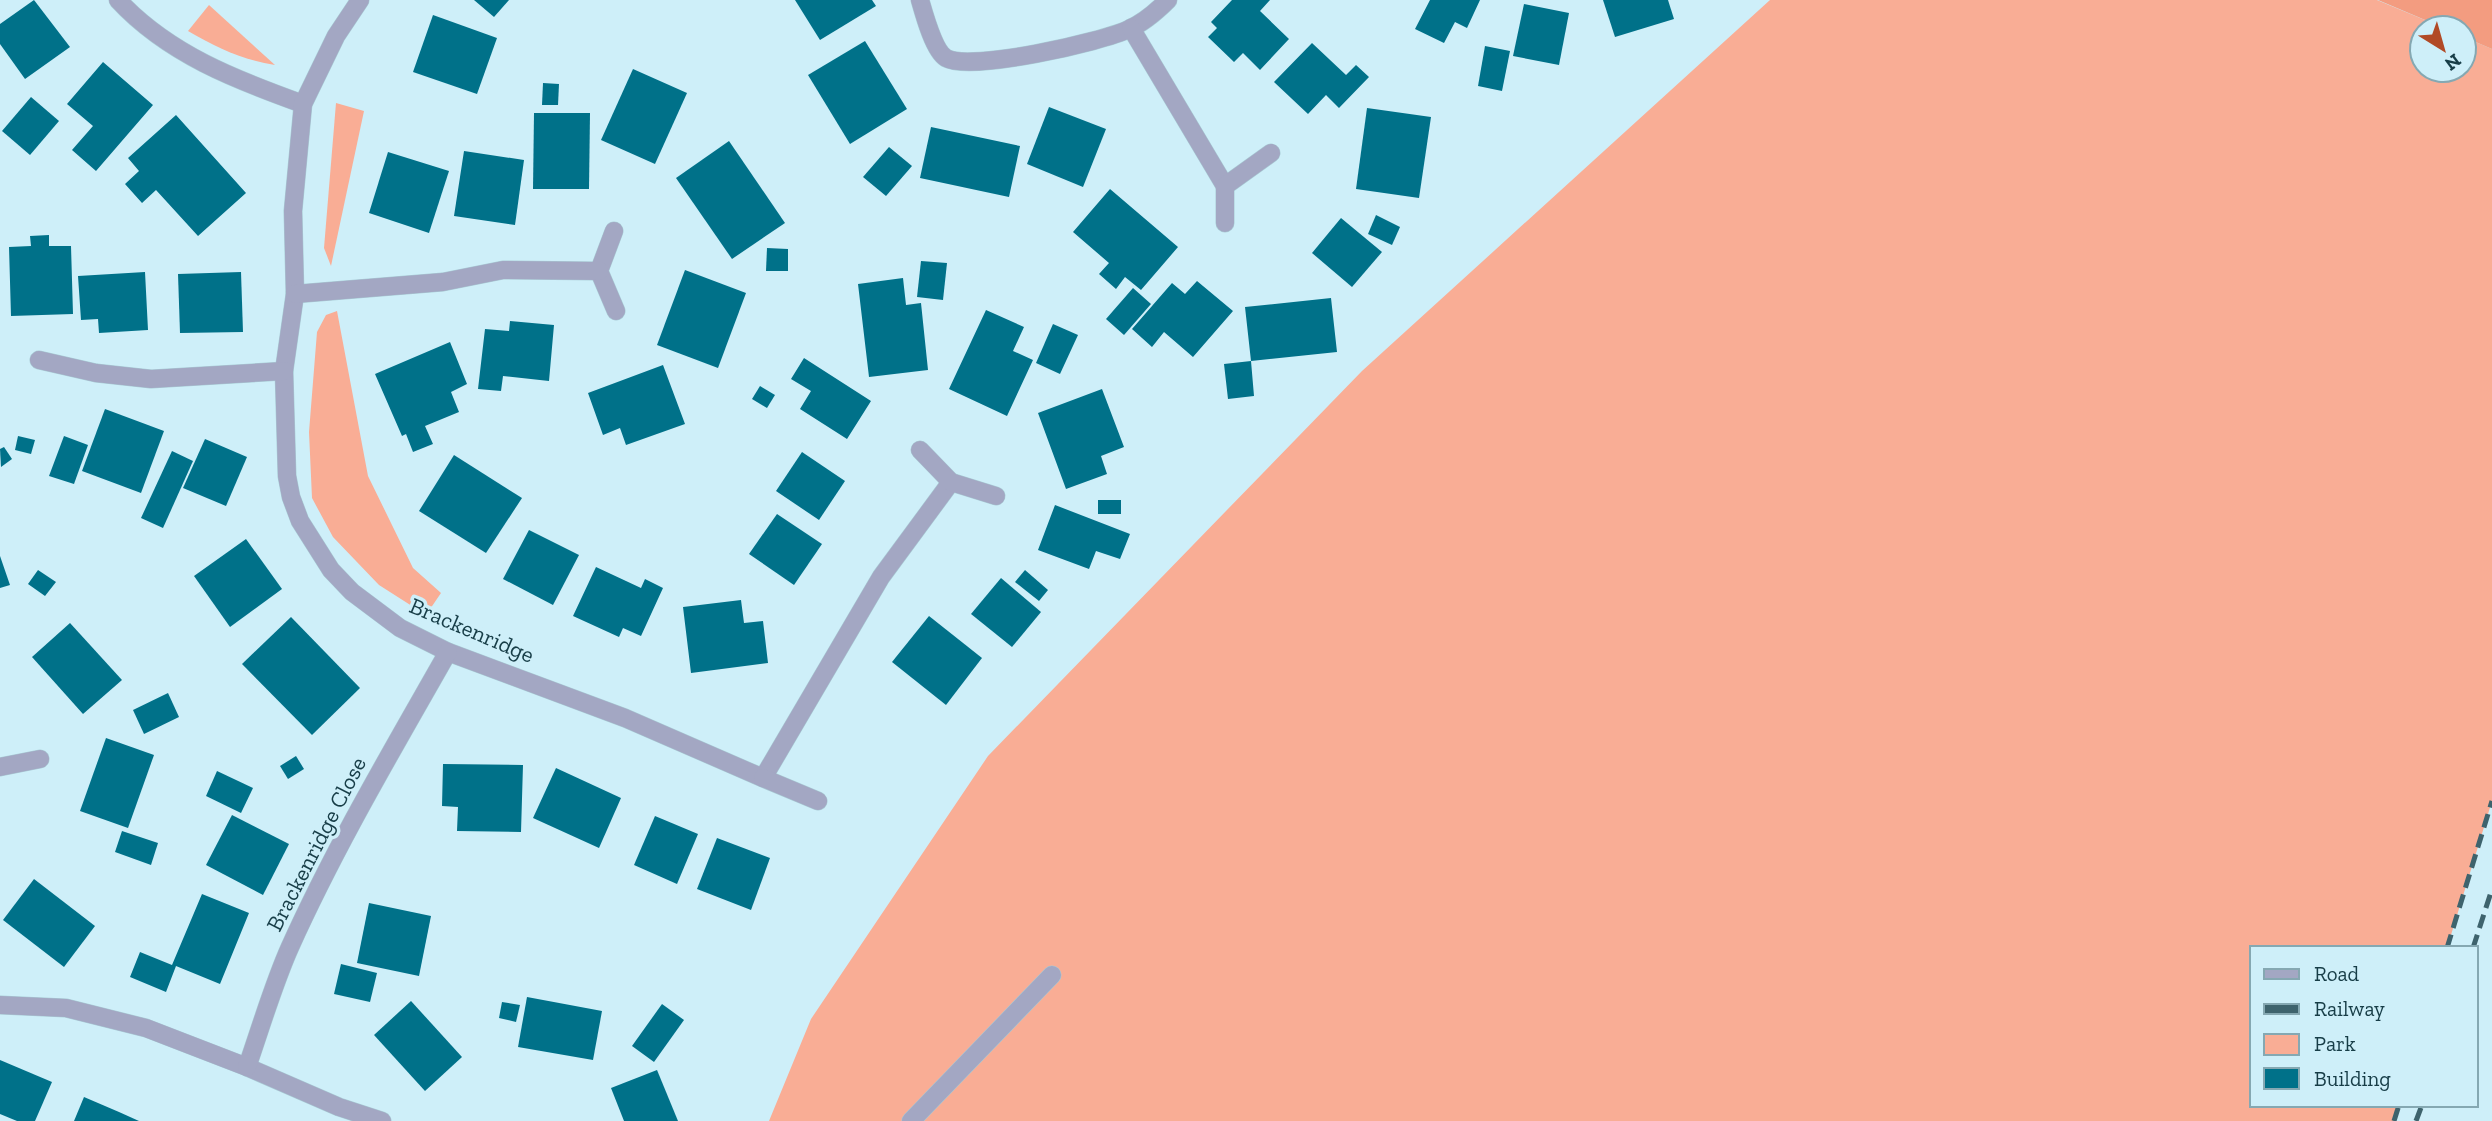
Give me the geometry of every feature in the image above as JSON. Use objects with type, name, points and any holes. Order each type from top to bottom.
[{"type":"street","points":[[118,0],[159,37],[214,70],[303,104],[336,36],[360,0]]},
{"type":"street","points":[[920,0],[937,49],[947,59],[967,62],[995,60],[1091,42],[1131,28],[1168,0]]},
{"type":"street","points":[[1131,28],[1225,186],[1225,223]]},
{"type":"street","name":"Brackenridge","points":[[303,104],[293,211],[295,294],[284,371],[287,475],[291,497],[311,542],[331,570],[373,610],[400,628],[448,652],[625,718],[818,801]]},
{"type":"street","points":[[1225,186],[1271,153]]},
{"type":"street","points":[[614,231],[599,271],[617,311]]},
{"type":"street","points":[[295,294],[443,282],[503,270],[599,271]]},
{"type":"street","points":[[39,360],[96,373],[151,379],[284,371]]},
{"type":"street","points":[[920,450],[951,482],[996,496]]},
{"type":"street","points":[[763,778],[881,577],[951,482]]},
{"type":"street","name":"Brackenridge Close","points":[[247,1067],[289,949],[327,868],[448,652]]},
{"type":"street","points":[[0,767],[40,759]]},
{"type":"street","points":[[911,1121],[1052,975]]},
{"type":"street","points":[[0,1005],[66,1008],[146,1028],[247,1067],[339,1107],[382,1121]]},
{"type":"green space","points":[[1770,0],[2377,0],[2410,14],[2408,14],[2408,84],[2478,84],[2478,43],[2492,49],[2492,801],[2448,946],[2250,946],[2250,1107],[2398,1107],[2394,1121],[769,1121],[811,1019],[988,756],[1362,371]]},
{"type":"green space","points":[[209,5],[275,65],[230,52],[188,31]]},
{"type":"green space","points":[[336,103],[364,111],[331,266],[324,248]]},
{"type":"green space","points":[[337,311],[368,476],[413,568],[441,593],[426,615],[379,585],[333,537],[312,498],[309,432],[317,332],[326,315]]},
{"type":"shaded area","points":[[2378,0],[2492,0],[2492,49],[2478,43],[2478,14],[2411,14]]},
{"type":"building","points":[[34,0],[70,47],[25,79],[0,44],[0,24]]},
{"type":"building","points":[[474,0],[509,0],[494,17]]},
{"type":"building","points":[[795,0],[872,0],[876,6],[820,40]]},
{"type":"building","points":[[1232,0],[1270,0],[1260,11],[1289,39],[1260,70],[1243,53],[1234,62],[1208,37],[1217,28],[1211,22]]},
{"type":"building","points":[[1430,0],[1480,0],[1467,28],[1455,22],[1444,43],[1415,29]]},
{"type":"building","points":[[1603,0],[1668,0],[1674,19],[1615,37]]},
{"type":"building","points":[[1524,4],[1569,13],[1559,65],[1513,56]]},
{"type":"building","points":[[433,15],[497,38],[477,94],[413,72]]},
{"type":"building","points":[[865,41],[907,109],[850,144],[808,75]]},
{"type":"building","points":[[1312,43],[1346,75],[1356,65],[1369,77],[1339,108],[1326,95],[1308,114],[1274,82]]},
{"type":"building","points":[[1485,46],[1510,51],[1502,91],[1478,86]]},
{"type":"building","points":[[103,62],[153,105],[96,171],[72,150],[93,126],[67,104]]},
{"type":"building","points":[[633,69],[687,93],[655,164],[601,140]]},
{"type":"building","points":[[543,83],[559,84],[558,105],[542,105]]},
{"type":"building","points":[[31,97],[59,121],[30,155],[2,131]]},
{"type":"building","points":[[1049,107],[1106,129],[1083,187],[1027,164]]},
{"type":"building","points":[[1367,108],[1431,117],[1419,198],[1356,189]]},
{"type":"building","points":[[534,113],[590,113],[589,189],[533,189]]},
{"type":"building","points":[[176,115],[246,193],[198,236],[156,190],[142,203],[125,184],[139,171],[128,158]]},
{"type":"building","points":[[931,127],[1020,146],[1009,197],[920,178]]},
{"type":"building","points":[[729,141],[785,223],[732,259],[676,178]]},
{"type":"building","points":[[889,147],[912,166],[886,196],[863,177]]},
{"type":"building","points":[[464,151],[524,160],[515,225],[454,216]]},
{"type":"building","points":[[388,152],[449,171],[429,233],[369,213]]},
{"type":"building","points":[[1110,189],[1178,247],[1141,290],[1125,277],[1116,289],[1099,274],[1109,263],[1073,232]]},
{"type":"building","points":[[1376,215],[1400,227],[1392,245],[1368,234]]},
{"type":"building","points":[[1341,218],[1382,252],[1352,287],[1312,253]]},
{"type":"building","points":[[49,235],[49,246],[71,246],[73,314],[11,316],[9,247],[31,246],[30,236]]},
{"type":"building","points":[[767,248],[788,249],[788,271],[766,271]]},
{"type":"building","points":[[921,261],[947,263],[943,300],[917,297]]},
{"type":"building","points":[[685,270],[746,293],[718,368],[657,345]]},
{"type":"building","points":[[145,272],[148,330],[99,333],[98,319],[81,320],[78,276]]},
{"type":"building","points":[[241,272],[243,332],[180,333],[178,274]]},
{"type":"building","points":[[903,278],[906,305],[921,303],[928,370],[869,377],[858,284]]},
{"type":"building","points":[[1197,281],[1233,311],[1193,357],[1164,332],[1152,347],[1132,329],[1172,283],[1185,294]]},
{"type":"building","points":[[1133,288],[1151,304],[1124,335],[1106,319]]},
{"type":"building","points":[[1331,298],[1337,352],[1251,361],[1245,307]]},
{"type":"building","points":[[986,310],[1024,327],[1013,351],[1033,360],[1007,416],[949,389]]},
{"type":"building","points":[[510,321],[554,325],[549,381],[503,376],[501,391],[478,389],[485,329],[509,331]]},
{"type":"building","points":[[1053,324],[1078,335],[1060,374],[1036,363]]},
{"type":"building","points":[[450,342],[467,384],[451,392],[459,412],[425,426],[433,444],[413,452],[406,434],[402,436],[375,374]]},
{"type":"building","points":[[804,358],[871,401],[847,439],[800,409],[811,391],[791,379]]},
{"type":"building","points":[[1251,361],[1254,396],[1228,399],[1224,364]]},
{"type":"building","points":[[663,365],[685,424],[626,445],[620,428],[603,435],[588,393]]},
{"type":"building","points":[[760,386],[775,395],[767,408],[752,399]]},
{"type":"building","points":[[1102,389],[1124,447],[1101,456],[1107,474],[1066,489],[1038,413]]},
{"type":"building","points":[[105,409],[164,431],[141,493],[82,471]]},
{"type":"building","points":[[18,436],[35,440],[31,454],[15,450]]},
{"type":"building","points":[[64,436],[88,445],[74,484],[49,476]]},
{"type":"building","points":[[205,439],[247,457],[226,506],[183,488]]},
{"type":"building","points":[[4,447],[12,459],[1,467],[0,449]]},
{"type":"building","points":[[172,451],[193,461],[163,528],[141,518]]},
{"type":"building","points":[[802,452],[845,481],[819,520],[776,491]]},
{"type":"building","points":[[454,455],[522,498],[486,553],[419,511]]},
{"type":"building","points":[[1098,500],[1121,500],[1121,514],[1098,514]]},
{"type":"building","points":[[1055,505],[1130,534],[1120,559],[1096,551],[1089,569],[1038,550]]},
{"type":"building","points":[[777,514],[822,544],[794,585],[749,554]]},
{"type":"building","points":[[529,530],[579,555],[553,605],[503,579]]},
{"type":"building","points":[[246,539],[282,589],[230,627],[194,576]]},
{"type":"building","points":[[0,556],[10,585],[0,588]]},
{"type":"building","points":[[596,567],[641,588],[645,579],[663,588],[641,636],[623,628],[619,637],[573,616]]},
{"type":"building","points":[[38,570],[56,582],[45,596],[28,584]]},
{"type":"building","points":[[1025,570],[1048,590],[1039,601],[1015,582]]},
{"type":"building","points":[[1001,578],[1041,612],[1012,647],[971,614]]},
{"type":"building","points":[[741,600],[744,623],[763,621],[768,663],[691,673],[683,607]]},
{"type":"building","points":[[929,616],[982,658],[946,705],[892,662]]},
{"type":"building","points":[[291,617],[360,688],[312,735],[242,664]]},
{"type":"building","points":[[70,623],[122,680],[83,714],[32,657]]},
{"type":"building","points":[[168,693],[179,717],[144,734],[133,710]]},
{"type":"building","points":[[106,738],[154,755],[128,828],[80,811]]},
{"type":"building","points":[[296,756],[304,769],[288,779],[280,766]]},
{"type":"building","points":[[443,764],[523,765],[521,832],[457,831],[458,807],[442,806]]},
{"type":"building","points":[[556,768],[621,798],[599,848],[533,818]]},
{"type":"building","points":[[217,771],[253,788],[241,813],[206,796]]},
{"type":"building","points":[[232,815],[289,844],[263,895],[206,865]]},
{"type":"building","points":[[655,816],[698,834],[677,884],[634,865]]},
{"type":"building","points":[[122,831],[158,843],[151,865],[115,852]]},
{"type":"building","points":[[717,838],[770,858],[751,910],[697,889]]},
{"type":"building","points":[[34,879],[95,926],[64,967],[3,920]]},
{"type":"building","points":[[202,894],[249,913],[220,984],[176,966],[166,992],[130,977],[140,952],[172,965]]},
{"type":"building","points":[[369,903],[431,916],[419,976],[357,963]]},
{"type":"building","points":[[341,964],[377,973],[370,1002],[334,994]]},
{"type":"building","points":[[527,997],[602,1011],[593,1060],[518,1047]]},
{"type":"building","points":[[411,1001],[462,1057],[425,1091],[374,1035]]},
{"type":"building","points":[[502,1002],[520,1005],[516,1022],[499,1018]]},
{"type":"building","points":[[662,1004],[684,1020],[654,1062],[632,1046]]},
{"type":"building","points":[[0,1060],[52,1082],[35,1121],[17,1121],[0,1114]]},
{"type":"building","points":[[657,1070],[678,1121],[624,1121],[611,1088]]},
{"type":"building","points":[[84,1097],[119,1112],[139,1121],[74,1121]]},
{"type":"railway","points":[[2448,946],[2492,801]]},
{"type":"railway","points":[[2474,946],[2492,889]]},
{"type":"railway","points":[[2394,1121],[2398,1107]]},
{"type":"railway","points":[[2416,1121],[2421,1107]]}]
